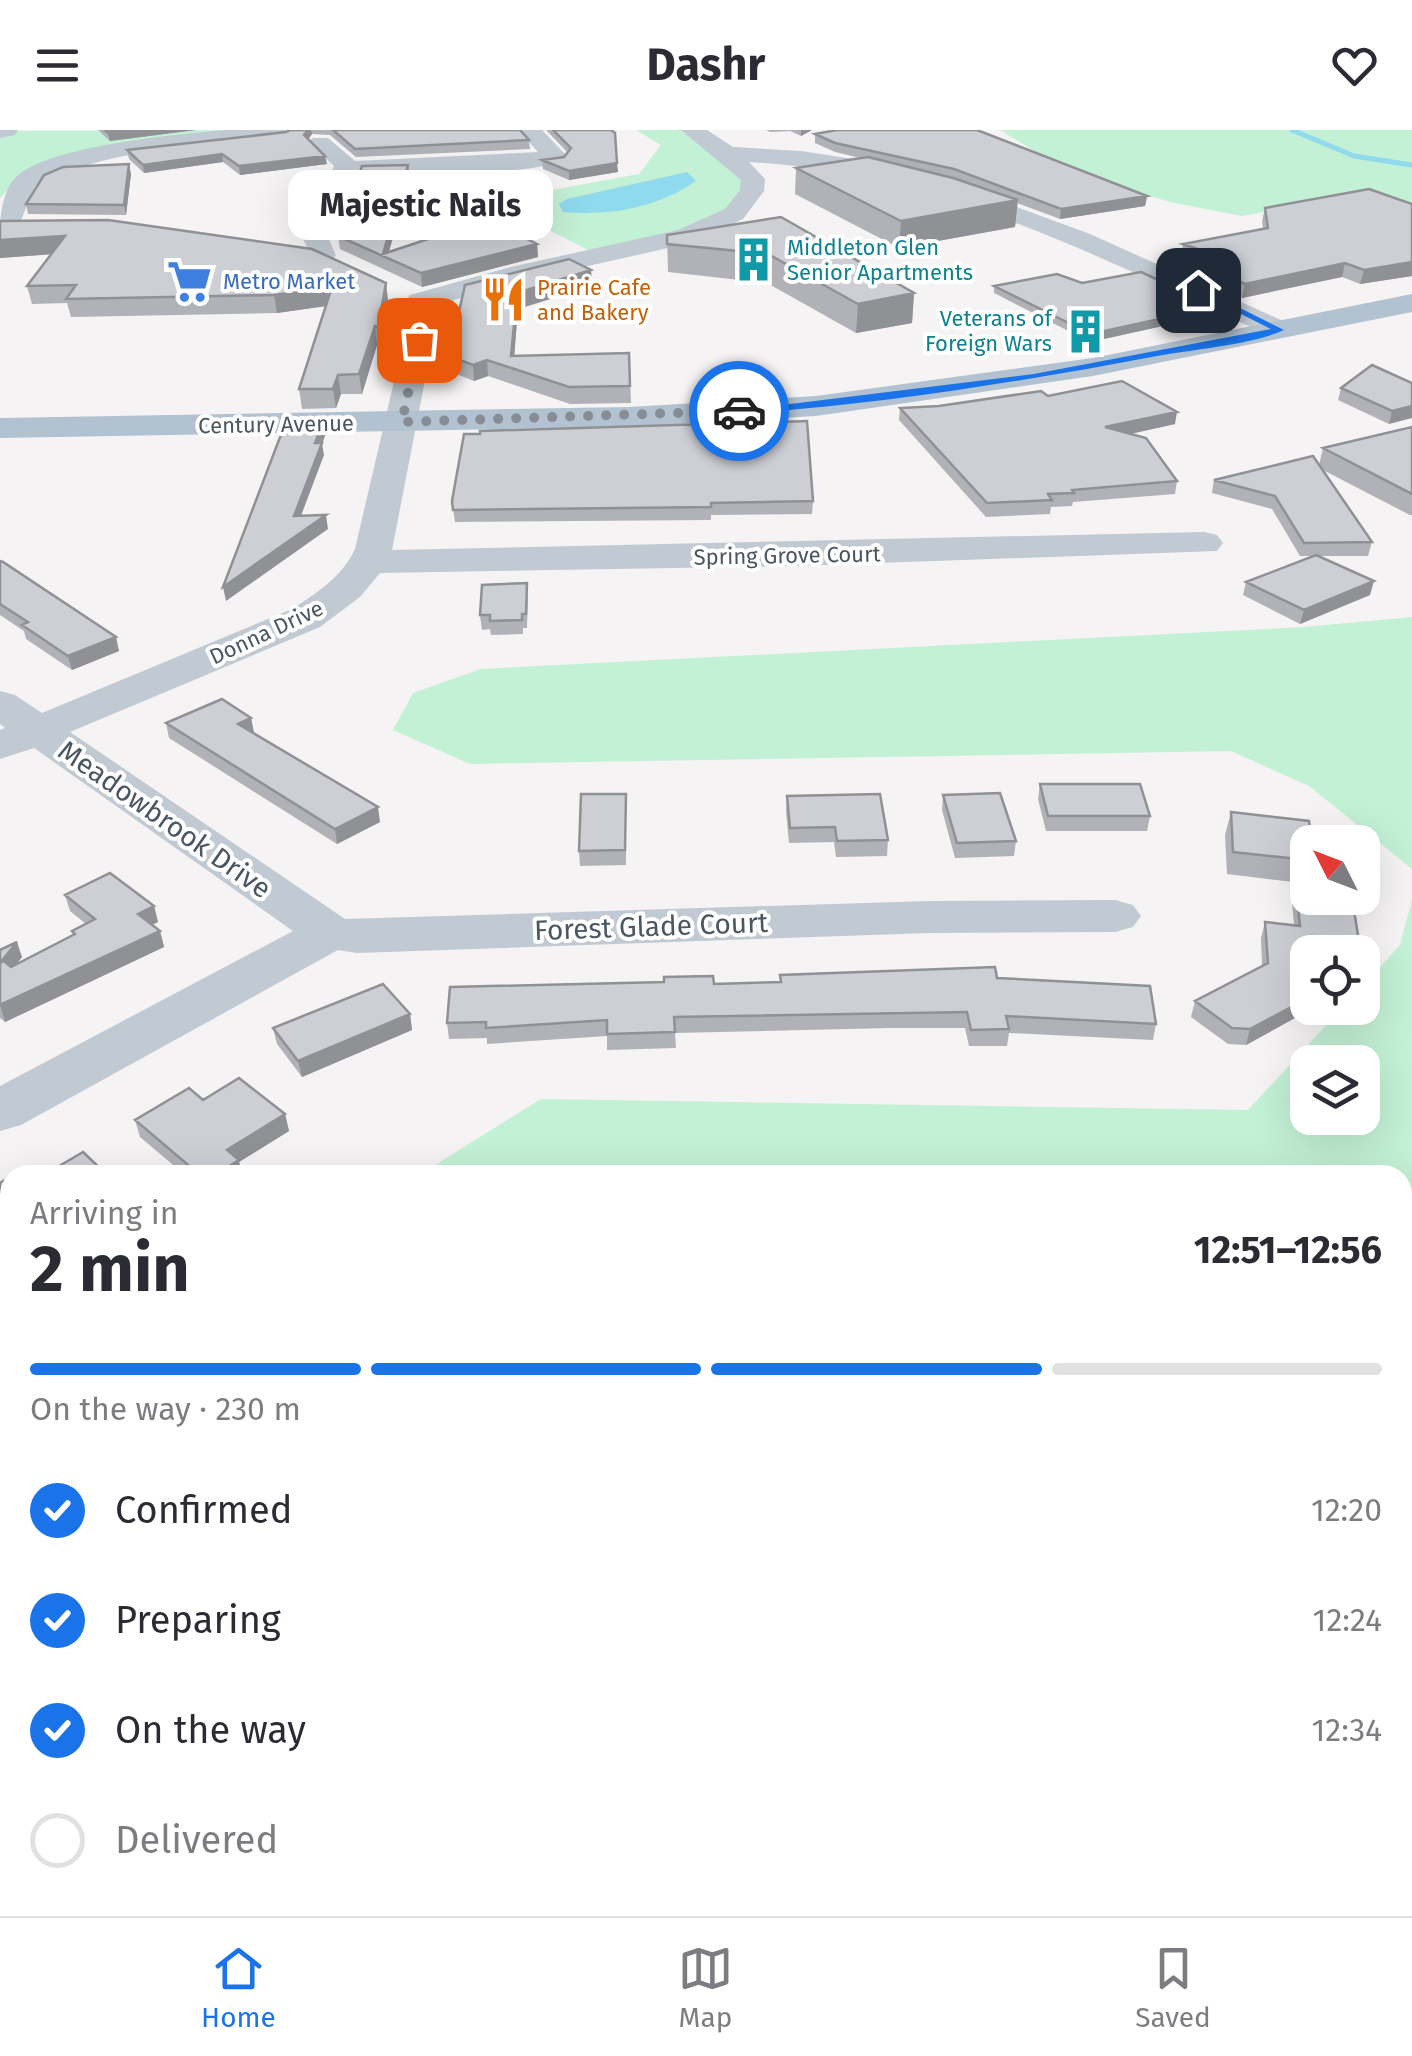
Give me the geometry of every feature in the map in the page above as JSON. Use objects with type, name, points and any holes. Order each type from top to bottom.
[{"type":"main road","name":"Century Avenue","points":[[0,414],[690,414],[816,406],[850,398],[1034,377],[1412,303]]},
{"type":"main road","name":"Century Avenue","points":[[0,428],[404,413]]},
{"type":"street","points":[[0,132],[8,130]]},
{"type":"street","points":[[46,223],[4,226],[24,182],[52,168],[99,155],[287,130]]},
{"type":"street","points":[[301,130],[335,152],[345,168]]},
{"type":"street","points":[[345,168],[464,166],[556,157],[529,130]]},
{"type":"street","points":[[370,562],[424,313],[408,296],[672,240],[734,214],[752,191],[753,179],[728,154],[692,130]]},
{"type":"street","points":[[728,154],[815,158],[1004,207],[1148,266],[1280,330]]},
{"type":"street","points":[[323,256],[316,239],[345,168]]},
{"type":"street","points":[[284,249],[323,256],[352,270]]},
{"type":"street","name":"Spring Grove Court","points":[[370,562],[1204,543]]},
{"type":"street","name":"Donna Drive","points":[[12,727],[306,618],[343,591],[370,562]]},
{"type":"street","name":"Meadowbrook Drive","points":[[12,727],[330,933]]},
{"type":"street","name":"Forest Glade Court","points":[[330,933],[357,937],[930,917],[1115,916]]},
{"type":"street","points":[[0,1111],[330,933]]},
{"type":"green space","points":[[274,130],[111,152],[17,180],[0,198],[0,131]]},
{"type":"green space","points":[[636,130],[692,130],[746,169],[734,214],[600,256],[535,223],[541,192],[639,174],[661,145]]},
{"type":"green space","points":[[1000,130],[1412,130],[1412,204],[1311,203],[1242,216],[1170,202],[1065,170]]},
{"type":"green space","points":[[1412,617],[1412,869],[1380,843],[1380,825],[1357,825],[1309,786],[1231,751],[470,764],[393,730],[413,693],[481,669],[1304,627]]},
{"type":"green space","points":[[1412,900],[1412,1165],[435,1165],[541,1099],[1248,1110],[1290,1064],[1290,1135],[1380,1135],[1380,1045],[1308,1045],[1326,1025],[1380,1025],[1380,967],[1400,945]]},
{"type":"water","points":[[687,172],[696,181],[665,198],[633,208],[563,212],[559,204],[567,199]]},
{"type":"building","points":[[308,130],[304,135],[325,156],[239,166],[222,154],[143,165],[127,150],[286,132]]},
{"type":"building","points":[[333,130],[520,130],[529,140],[355,149]]},
{"type":"building","points":[[553,130],[611,130],[615,133],[617,163],[569,171],[542,160],[564,157],[571,148]]},
{"type":"building","points":[[837,130],[977,130],[1147,196],[1061,209],[954,169],[835,143],[815,134]]},
{"type":"building","points":[[868,157],[953,178],[1018,200],[901,221],[796,168]]},
{"type":"building","points":[[129,164],[124,205],[26,204],[44,175],[63,167]]},
{"type":"building","points":[[408,165],[383,254],[434,237],[459,233],[472,236],[508,229],[537,244],[421,273],[338,236],[362,166]]},
{"type":"building","points":[[1369,189],[1412,204],[1412,262],[1364,270],[1345,263],[1245,284],[1184,257],[1209,253],[1183,244],[1268,228],[1265,208]]},
{"type":"building","points":[[781,217],[914,293],[858,304],[768,254],[667,244],[667,235]]},
{"type":"building","points":[[108,220],[312,249],[386,283],[378,327],[375,326],[359,374],[338,375],[333,389],[299,389],[332,287],[274,295],[66,299],[76,285],[27,286],[65,236],[0,240],[0,221]]},
{"type":"building","points":[[569,259],[591,270],[517,293],[511,356],[629,353],[630,386],[569,387],[487,360],[473,365],[449,356],[465,285]]},
{"type":"building","points":[[1141,272],[1201,300],[1166,307],[1182,314],[1091,334],[994,286],[1057,274],[1082,283]]},
{"type":"building","points":[[1372,365],[1412,383],[1412,406],[1392,411],[1341,388]]},
{"type":"building","points":[[1122,381],[1177,412],[1105,427],[1146,438],[1177,481],[1048,494],[1052,500],[987,503],[900,408],[1041,391],[1048,396]]},
{"type":"building","points":[[807,421],[813,501],[711,503],[711,507],[453,510],[464,434]]},
{"type":"building","points":[[323,423],[315,443],[322,443],[294,516],[326,515],[223,587],[282,432],[287,432],[290,424]]},
{"type":"building","points":[[1412,427],[1412,494],[1323,448]]},
{"type":"building","points":[[1313,456],[1372,542],[1304,543],[1275,496],[1214,480]]},
{"type":"building","points":[[1316,555],[1374,581],[1304,610],[1246,582]]},
{"type":"building","points":[[0,561],[116,637],[68,656],[22,625],[28,622],[0,604]]},
{"type":"building","points":[[527,583],[526,614],[522,614],[522,620],[490,621],[490,615],[480,615],[482,585]]},
{"type":"building","points":[[222,699],[251,718],[238,724],[378,807],[335,829],[166,723]]},
{"type":"building","points":[[1040,784],[1140,784],[1150,816],[1048,816]]},
{"type":"building","points":[[1000,793],[1016,841],[957,843],[943,795]]},
{"type":"building","points":[[581,794],[626,794],[625,850],[579,851]]},
{"type":"building","points":[[880,794],[888,840],[837,841],[835,827],[790,828],[787,796]]},
{"type":"building","points":[[1231,812],[1309,821],[1310,825],[1290,825],[1290,858],[1233,852]]},
{"type":"building","points":[[110,873],[154,906],[138,914],[160,931],[0,1005],[0,963],[4,961],[11,967],[75,934],[72,931],[95,919],[65,895]]},
{"type":"building","points":[[1299,915],[1355,915],[1358,935],[1290,935],[1290,1008],[1250,1029],[1232,1028],[1195,1001],[1268,963],[1265,922],[1300,926]]},
{"type":"building","points":[[17,942],[0,963],[0,950]]},
{"type":"building","points":[[995,967],[997,978],[1150,986],[1156,1024],[1006,1016],[1009,1029],[971,1030],[967,1012],[674,1017],[675,1032],[607,1034],[607,1020],[486,1028],[486,1022],[447,1023],[450,987],[664,982],[664,977],[713,976],[714,984],[781,982],[780,975]]},
{"type":"building","points":[[383,984],[410,1014],[298,1061],[273,1028]]},
{"type":"building","points":[[239,1078],[285,1114],[227,1150],[239,1160],[231,1165],[188,1165],[135,1120],[189,1088],[203,1100]]},
{"type":"building","points":[[83,1152],[97,1165],[61,1165]]},
{"type":"waterway","points":[[1292,130],[1354,156],[1412,165]]},
{"type":"way so far","points":[[419,340],[402,422],[739,411]]},
{"type":"place","name":"Middleton Glen Senior Apartments","points":[[754,260]]},
{"type":"place","name":"Metro Market","points":[[190,281]]},
{"type":"place","name":"Prairie Cafe and Bakery","points":[[504,300]]},
{"type":"place","name":"Veterans of Foreign Wars","points":[[1085,331]]},
{"type":"place","name":"Majestic Nails","points":[[419,340]]},
{"type":"route","points":[[739,411],[816,406],[850,398],[1034,377],[1280,330],[1198,290]]}]
